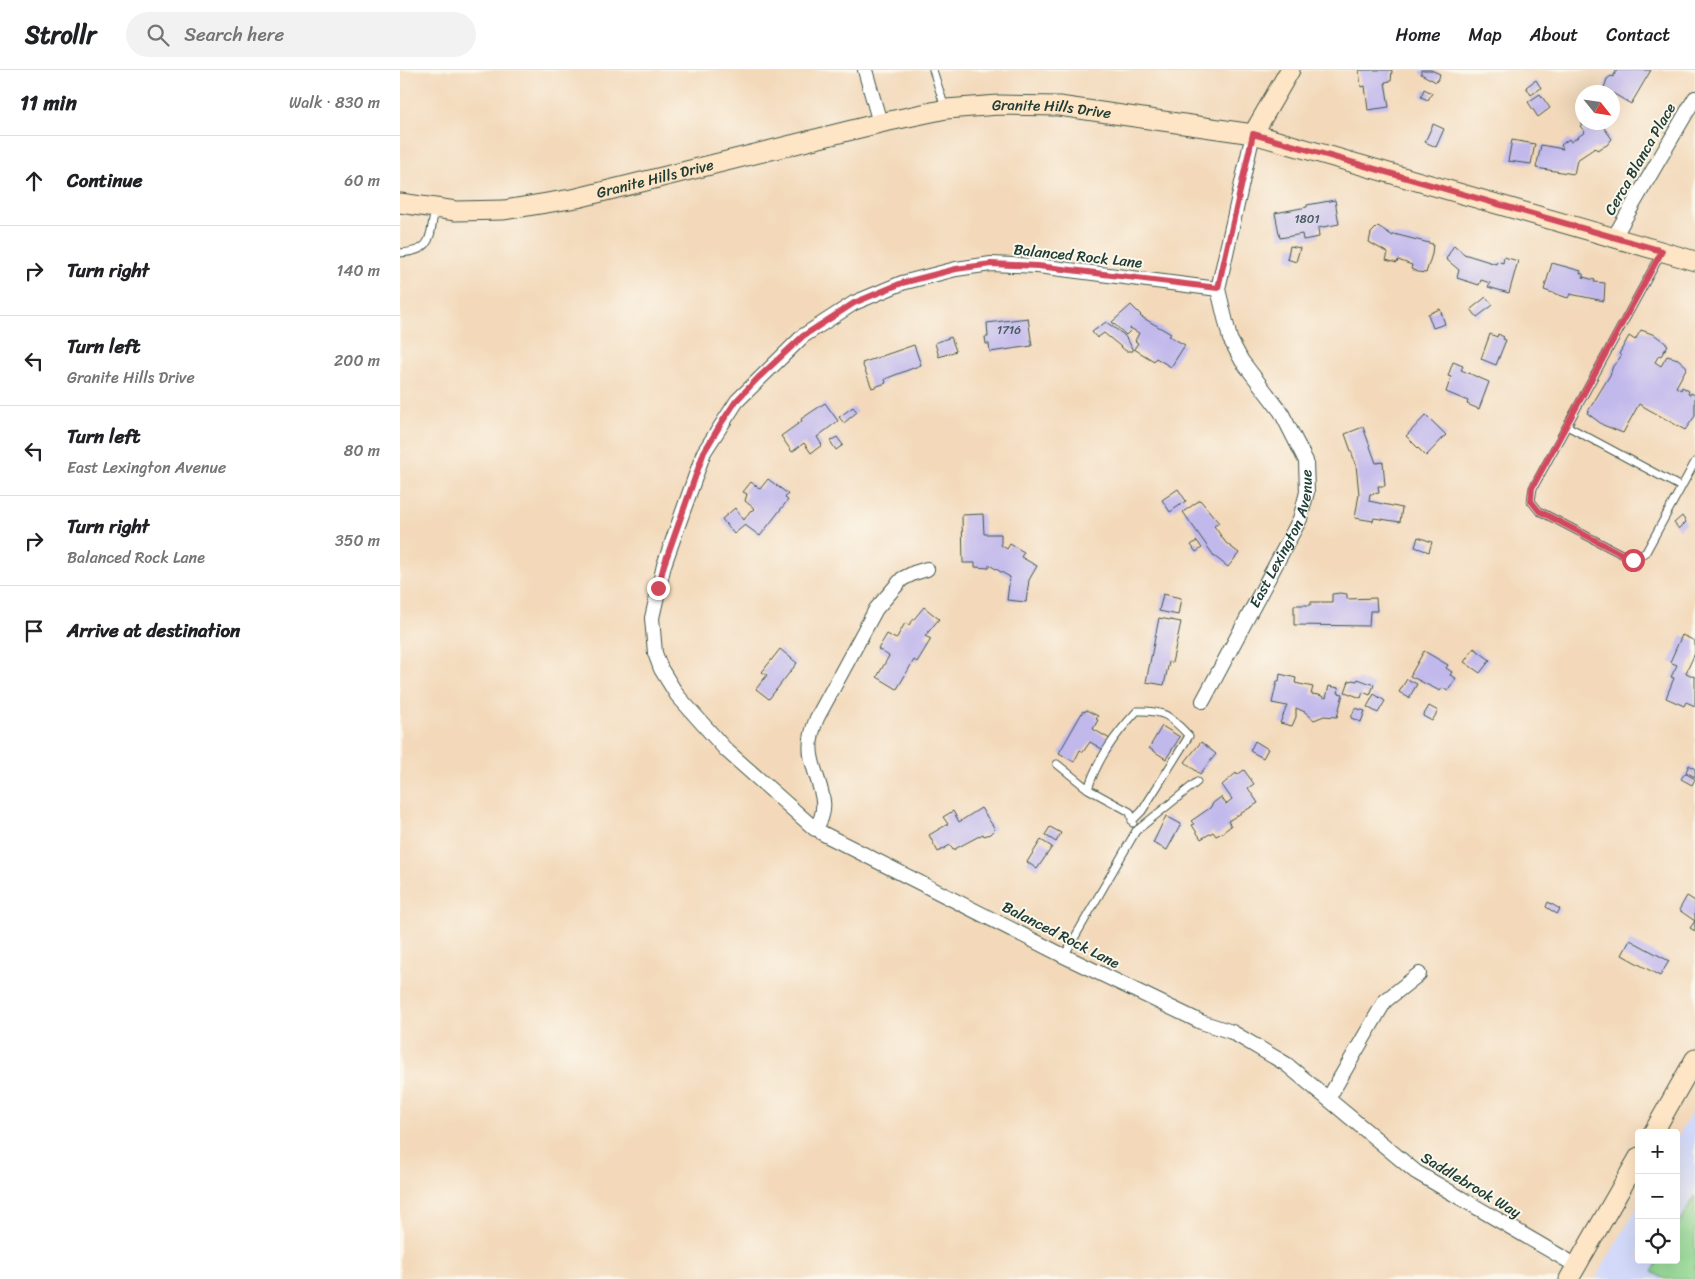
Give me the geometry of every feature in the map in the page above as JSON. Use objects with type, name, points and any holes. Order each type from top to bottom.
[{"type":"street","points":[[865,70],[880,123]]},
{"type":"street","name":"East Lexington Avenue","points":[[1203,701],[1300,519],[1308,492],[1306,462],[1281,412],[1242,361],[1230,338],[1218,288],[1253,134],[1290,70]]},
{"type":"street","name":"Cerca Blanca Place","points":[[1614,237],[1695,98]]},
{"type":"street","name":"Granite Hills Drive","points":[[400,203],[456,211],[504,210],[577,198],[880,123],[946,109],[999,105],[1059,106],[1253,134],[1695,261]]},
{"type":"street","name":"Balanced Rock Lane","points":[[1218,288],[1038,266],[991,264],[956,269],[902,283],[854,303],[803,336],[736,401],[704,452],[664,565],[652,618],[655,653],[661,668],[677,695],[726,750],[818,831],[1064,956],[1201,1022],[1232,1032],[1286,1064]]},
{"type":"street","points":[[818,831],[824,809],[811,757],[812,732],[817,718],[876,609],[902,579],[928,569]]},
{"type":"street","points":[[1328,1099],[1386,1001],[1419,974]]},
{"type":"street","points":[[1655,1129],[1695,1059]]},
{"type":"street","name":"Saddlebrook Way","points":[[1286,1064],[1416,1172],[1573,1272]]},
{"type":"street","points":[[1573,1272],[1635,1164]]},
{"type":"lane","points":[[933,70],[946,109]]},
{"type":"lane","points":[[400,253],[421,250],[428,243],[435,208]]},
{"type":"lane","points":[[1662,251],[1532,488],[1531,501],[1539,511],[1633,560],[1646,552],[1695,462]]},
{"type":"lane","points":[[1567,426],[1681,487]]},
{"type":"lane","points":[[1088,789],[1094,769],[1118,731],[1137,711],[1156,710],[1174,720],[1189,736],[1142,811],[1132,821]]},
{"type":"lane","points":[[1057,764],[1088,789],[1130,812],[1136,831]]},
{"type":"lane","points":[[1064,956],[1136,831],[1197,782]]},
{"type":"shaded area","points":[[1695,1107],[1695,1279],[1595,1279],[1635,1211],[1635,1264],[1680,1264],[1680,1132]]},
{"type":"green space","points":[[1695,1196],[1695,1279],[1665,1279],[1652,1272],[1657,1264],[1680,1264],[1680,1222]]},
{"type":"building","points":[[1359,70],[1392,70],[1391,81],[1385,82],[1389,107],[1368,110],[1365,86],[1361,87]]},
{"type":"building","points":[[1421,70],[1431,70],[1440,74],[1439,78],[1436,82],[1421,74]]},
{"type":"building","points":[[1617,70],[1651,70],[1631,104],[1620,97],[1620,85],[1605,85],[1607,79],[1611,76],[1613,77]]},
{"type":"building","points":[[1536,80],[1541,88],[1531,95],[1526,87]]},
{"type":"building","points":[[1424,89],[1432,93],[1428,100],[1421,97]]},
{"type":"building","points":[[1540,94],[1550,108],[1538,117],[1528,102]]},
{"type":"building","points":[[1433,124],[1444,129],[1436,147],[1425,142]]},
{"type":"building","points":[[1583,130],[1606,130],[1612,139],[1607,145],[1597,150],[1595,148],[1577,160],[1574,174],[1536,168],[1541,145],[1563,149],[1561,145],[1569,139],[1571,142],[1585,132]]},
{"type":"building","points":[[1512,140],[1535,144],[1531,164],[1508,161]]},
{"type":"building","points":[[1335,200],[1339,224],[1318,228],[1319,237],[1303,240],[1302,234],[1280,238],[1275,213]]},
{"type":"building","points":[[1378,226],[1393,236],[1394,234],[1433,244],[1426,273],[1411,269],[1412,265],[1398,260],[1397,263],[1386,260],[1388,253],[1369,242],[1371,233]]},
{"type":"building","points":[[1454,245],[1464,254],[1496,264],[1497,261],[1503,263],[1504,257],[1518,261],[1509,293],[1488,287],[1490,283],[1481,280],[1479,285],[1457,278],[1459,270],[1446,259]]},
{"type":"building","points":[[1290,246],[1300,248],[1296,262],[1287,259]]},
{"type":"building","points":[[1552,263],[1581,271],[1580,273],[1583,274],[1583,277],[1595,280],[1594,282],[1605,283],[1604,301],[1570,294],[1568,298],[1544,290]]},
{"type":"building","points":[[1486,297],[1493,305],[1477,317],[1471,309]]},
{"type":"building","points":[[1131,305],[1140,316],[1171,334],[1169,336],[1185,345],[1171,367],[1156,358],[1154,361],[1134,349],[1138,343],[1135,341],[1139,333],[1130,328],[1131,330],[1126,335],[1112,322]]},
{"type":"building","points":[[1440,309],[1445,324],[1433,328],[1428,314]]},
{"type":"building","points":[[1028,318],[1032,346],[990,352],[989,344],[986,344],[985,337],[988,337],[987,323]]},
{"type":"building","points":[[1106,322],[1124,335],[1133,351],[1126,351],[1104,333],[1097,338],[1092,332]]},
{"type":"building","points":[[1641,330],[1655,335],[1668,345],[1655,362],[1661,366],[1667,356],[1678,359],[1687,367],[1676,387],[1681,390],[1682,387],[1689,391],[1688,394],[1695,395],[1695,416],[1685,430],[1639,404],[1623,433],[1603,425],[1587,413],[1610,375],[1613,366],[1621,356],[1619,354],[1629,336],[1635,340]]},
{"type":"building","points":[[1490,334],[1497,337],[1498,334],[1506,340],[1496,365],[1481,359]]},
{"type":"building","points":[[951,337],[956,351],[939,357],[935,343]]},
{"type":"building","points":[[914,345],[921,365],[885,379],[886,383],[872,388],[862,363]]},
{"type":"building","points":[[1453,362],[1463,366],[1461,370],[1489,382],[1479,409],[1467,404],[1468,401],[1446,392],[1451,377],[1448,376]]},
{"type":"building","points":[[825,403],[838,421],[817,437],[822,445],[811,453],[804,443],[792,452],[781,436],[802,421],[801,419]]},
{"type":"building","points":[[853,407],[857,412],[844,423],[839,417]]},
{"type":"building","points":[[1426,415],[1446,435],[1426,456],[1406,436]]},
{"type":"building","points":[[1363,427],[1376,463],[1383,462],[1385,486],[1378,486],[1379,493],[1370,494],[1369,501],[1402,508],[1400,522],[1374,518],[1373,521],[1355,518],[1359,494],[1356,465],[1345,434]]},
{"type":"building","points":[[837,437],[843,445],[836,450],[830,441]]},
{"type":"building","points":[[768,479],[788,494],[785,498],[788,500],[760,536],[745,525],[734,534],[722,519],[735,508],[744,520],[750,511],[755,509],[745,501],[747,494],[743,492],[751,482],[760,489]]},
{"type":"building","points":[[1178,489],[1186,501],[1170,512],[1162,500]]},
{"type":"building","points":[[1200,500],[1219,523],[1214,526],[1226,543],[1239,553],[1228,567],[1214,556],[1183,512]]},
{"type":"building","points":[[983,514],[984,534],[1001,534],[1001,545],[1007,549],[1010,544],[1024,552],[1021,557],[1037,566],[1029,580],[1026,602],[1007,600],[1010,577],[989,565],[989,568],[975,567],[975,563],[963,563],[962,515]]},
{"type":"building","points":[[1682,516],[1686,522],[1679,529],[1674,523]]},
{"type":"building","points":[[1418,537],[1432,542],[1429,552],[1415,547]]},
{"type":"building","points":[[1197,541],[1202,548],[1196,552],[1191,545]]},
{"type":"building","points":[[1163,594],[1181,598],[1178,615],[1159,611]]},
{"type":"building","points":[[1332,594],[1347,594],[1347,599],[1376,598],[1377,611],[1370,611],[1369,626],[1294,625],[1294,605],[1311,605],[1311,602],[1332,602]]},
{"type":"building","points":[[924,607],[939,619],[925,636],[931,639],[917,662],[914,660],[897,689],[877,677],[889,656],[878,649],[887,634],[896,639],[905,623],[909,625]]},
{"type":"building","points":[[1159,618],[1181,622],[1172,663],[1169,662],[1164,685],[1146,682]]},
{"type":"building","points":[[1682,635],[1695,641],[1695,653],[1686,673],[1695,677],[1695,706],[1686,702],[1684,706],[1666,698],[1674,678],[1671,677],[1677,665],[1670,662]]},
{"type":"building","points":[[1474,648],[1490,660],[1480,673],[1464,662]]},
{"type":"building","points":[[780,649],[797,663],[769,699],[756,689],[767,675],[762,672]]},
{"type":"building","points":[[1424,651],[1448,665],[1446,668],[1452,672],[1450,675],[1456,678],[1448,691],[1442,688],[1440,691],[1410,676]]},
{"type":"building","points":[[1280,674],[1296,678],[1295,683],[1313,687],[1311,694],[1326,698],[1329,686],[1339,688],[1338,693],[1343,694],[1337,717],[1324,716],[1314,720],[1305,712],[1296,708],[1296,717],[1292,726],[1280,723],[1287,706],[1272,703]]},
{"type":"building","points":[[1358,679],[1374,685],[1370,695],[1363,692],[1361,698],[1345,692],[1349,681],[1357,681]]},
{"type":"building","points":[[1407,679],[1417,684],[1409,698],[1399,692]]},
{"type":"building","points":[[1374,694],[1385,701],[1378,713],[1367,707]]},
{"type":"building","points":[[1429,706],[1438,711],[1432,721],[1423,716]]},
{"type":"building","points":[[1355,708],[1365,711],[1361,722],[1351,718]]},
{"type":"building","points":[[1086,710],[1098,716],[1093,729],[1115,742],[1109,753],[1090,742],[1083,752],[1080,750],[1074,762],[1059,753],[1083,711],[1085,712]]},
{"type":"building","points":[[1162,726],[1180,737],[1166,759],[1149,748]]},
{"type":"building","points":[[1255,741],[1268,749],[1263,758],[1250,751]]},
{"type":"building","points":[[1201,742],[1216,754],[1200,774],[1185,762]]},
{"type":"building","points":[[1689,765],[1695,769],[1695,777],[1686,772]]},
{"type":"building","points":[[1244,770],[1254,784],[1248,788],[1258,803],[1228,821],[1231,826],[1222,833],[1216,836],[1213,832],[1201,839],[1191,821],[1210,808],[1221,797],[1226,804],[1232,799],[1222,785],[1236,773],[1237,775]]},
{"type":"building","points":[[1685,773],[1695,779],[1692,785],[1681,779]]},
{"type":"building","points":[[981,808],[995,829],[990,834],[984,836],[983,834],[953,850],[950,845],[938,852],[929,835],[948,824],[943,817],[953,811],[959,822]]},
{"type":"building","points":[[1166,816],[1181,824],[1167,850],[1153,843]]},
{"type":"building","points":[[1050,827],[1061,833],[1056,842],[1045,835]]},
{"type":"building","points":[[1041,840],[1052,847],[1037,869],[1027,862]]},
{"type":"building","points":[[1687,896],[1695,901],[1695,921],[1679,910]]},
{"type":"building","points":[[1548,902],[1560,909],[1557,914],[1546,907]]},
{"type":"building","points":[[1695,921],[1695,931],[1690,928]]},
{"type":"building","points":[[1630,940],[1669,961],[1660,976],[1622,955]]},
{"type":"route","points":[[658,588],[664,565],[704,452],[736,401],[803,336],[854,303],[902,283],[956,269],[991,264],[1038,266],[1218,288],[1253,134],[1662,251],[1532,488],[1531,501],[1539,511],[1633,560]]}]
